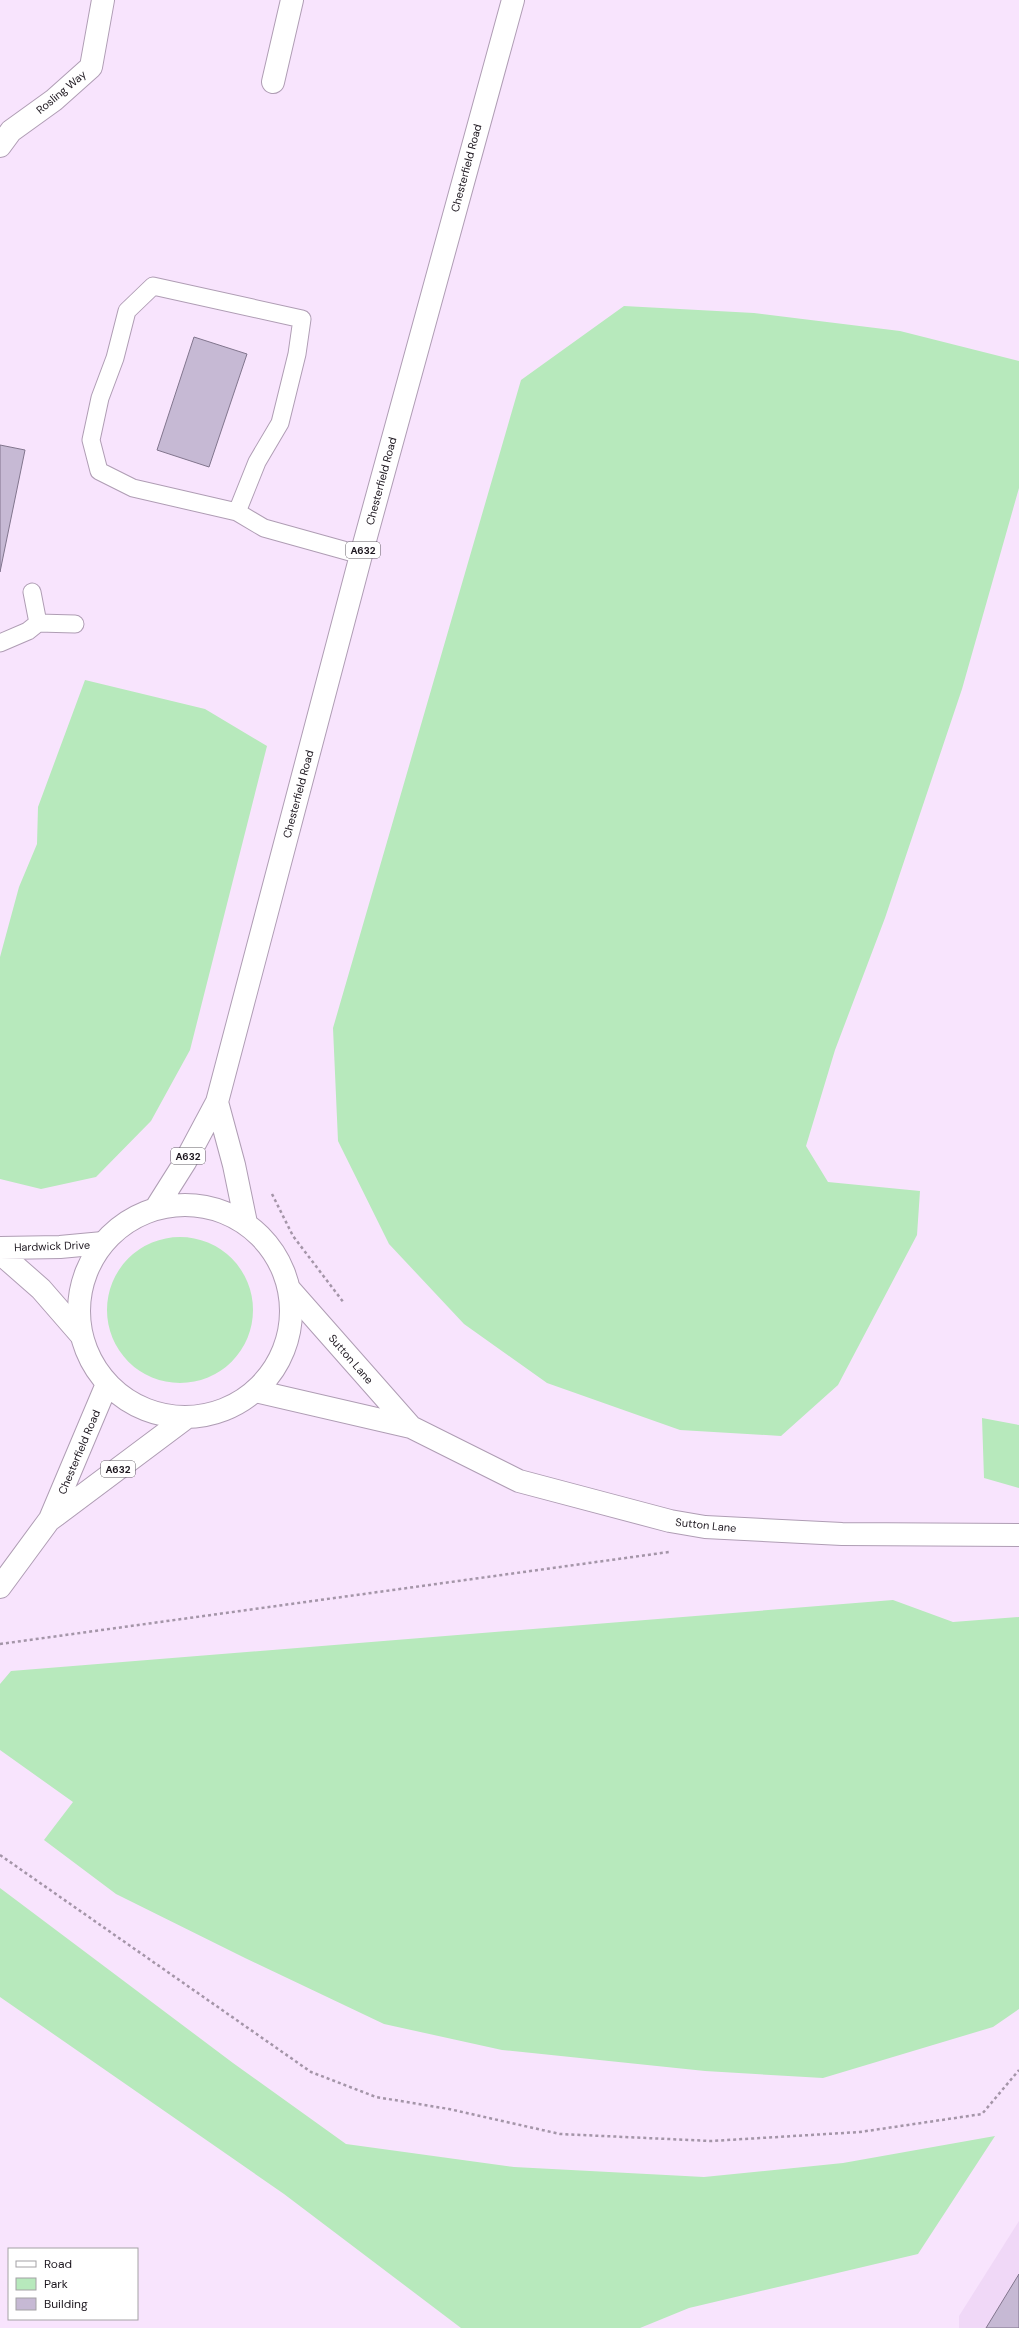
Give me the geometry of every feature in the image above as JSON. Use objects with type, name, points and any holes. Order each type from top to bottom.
[{"type":"main road","name":"Rosling Way","points":[[0,146],[12,131],[54,100],[91,67],[103,0]]},
{"type":"main road","points":[[273,82],[292,0]]},
{"type":"main road","name":"Chesterfield Road","points":[[156,1208],[185,1162],[217,1102],[361,555],[513,0]]},
{"type":"main road","name":"Chesterfield Road","points":[[217,1102],[234,1166],[246,1223]]},
{"type":"main road","points":[[187,1204],[218,1209],[246,1223],[267,1241],[282,1264],[291,1291],[292,1318],[287,1346],[274,1371],[255,1391],[235,1406],[211,1415],[186,1418],[164,1416],[143,1409],[124,1398],[107,1384],[91,1361],[82,1335],[78,1311],[81,1286],[90,1264],[103,1243],[127,1222],[156,1208],[187,1204]]},
{"type":"main road","name":"Hardwick Drive","points":[[0,1248],[60,1247],[103,1243]]},
{"type":"main road","name":"Hardwick Drive","points":[[0,1253],[41,1289],[82,1335]]},
{"type":"main road","name":"Sutton Lane","points":[[291,1291],[411,1427]]},
{"type":"main road","name":"Chesterfield Road","points":[[0,1587],[50,1519],[107,1384]]},
{"type":"main road","name":"Sutton Lane","points":[[255,1391],[411,1427],[519,1481],[670,1521],[705,1527],[842,1534],[1019,1535]]},
{"type":"main road","name":"Chesterfield Road","points":[[50,1519],[186,1418]]},
{"type":"lane","points":[[237,512],[257,462],[280,422],[297,354],[302,319],[153,286],[127,311],[115,358],[100,398],[91,440],[99,471],[133,488],[237,512],[264,528],[361,555]]},
{"type":"lane","points":[[32,592],[38,623]]},
{"type":"lane","points":[[0,643],[28,631],[38,623],[75,624]]},
{"type":"path","points":[[0,1644],[691,1549],[705,1527]]},
{"type":"path","points":[[0,1855],[311,2072],[376,2097],[449,2109],[560,2134],[711,2141],[860,2132],[982,2114],[1019,2070]]},
{"type":"shaded area","points":[[1019,2221],[1019,2328],[959,2328],[959,2316]]},
{"type":"green space","points":[[624,306],[754,313],[900,331],[1019,361],[1019,488],[962,689],[885,918],[835,1050],[806,1146],[828,1182],[920,1191],[917,1235],[838,1385],[781,1436],[680,1430],[547,1383],[464,1324],[389,1244],[338,1141],[333,1028],[521,380]]},
{"type":"green space","points":[[85,680],[205,709],[267,746],[190,1050],[151,1121],[96,1177],[41,1189],[0,1179],[0,957],[19,887],[37,844],[38,807]]},
{"type":"green space","points":[[173,1237],[187,1237],[201,1240],[221,1249],[232,1258],[241,1269],[250,1289],[253,1310],[250,1331],[241,1351],[232,1362],[221,1371],[201,1380],[187,1383],[173,1383],[159,1380],[139,1371],[128,1362],[119,1351],[110,1331],[107,1317],[107,1303],[110,1289],[119,1269],[128,1258],[139,1249],[159,1240]]},
{"type":"green space","points":[[982,1418],[1019,1425],[1019,1488],[984,1478]]},
{"type":"green space","points":[[893,1600],[953,1622],[1019,1617],[1019,2009],[993,2027],[823,2078],[705,2071],[502,2050],[384,2024],[245,1958],[116,1894],[44,1840],[73,1802],[0,1750],[0,1684],[11,1671]]},
{"type":"green space","points":[[0,1888],[233,2063],[346,2144],[514,2167],[704,2177],[843,2163],[995,2136],[918,2254],[689,2308],[640,2328],[461,2328],[284,2194],[0,1997]]},
{"type":"building","points":[[194,337],[247,354],[209,467],[157,450]]},
{"type":"building","points":[[0,445],[25,450],[0,572]]},
{"type":"building","points":[[1019,2274],[1019,2328],[986,2328]]}]
